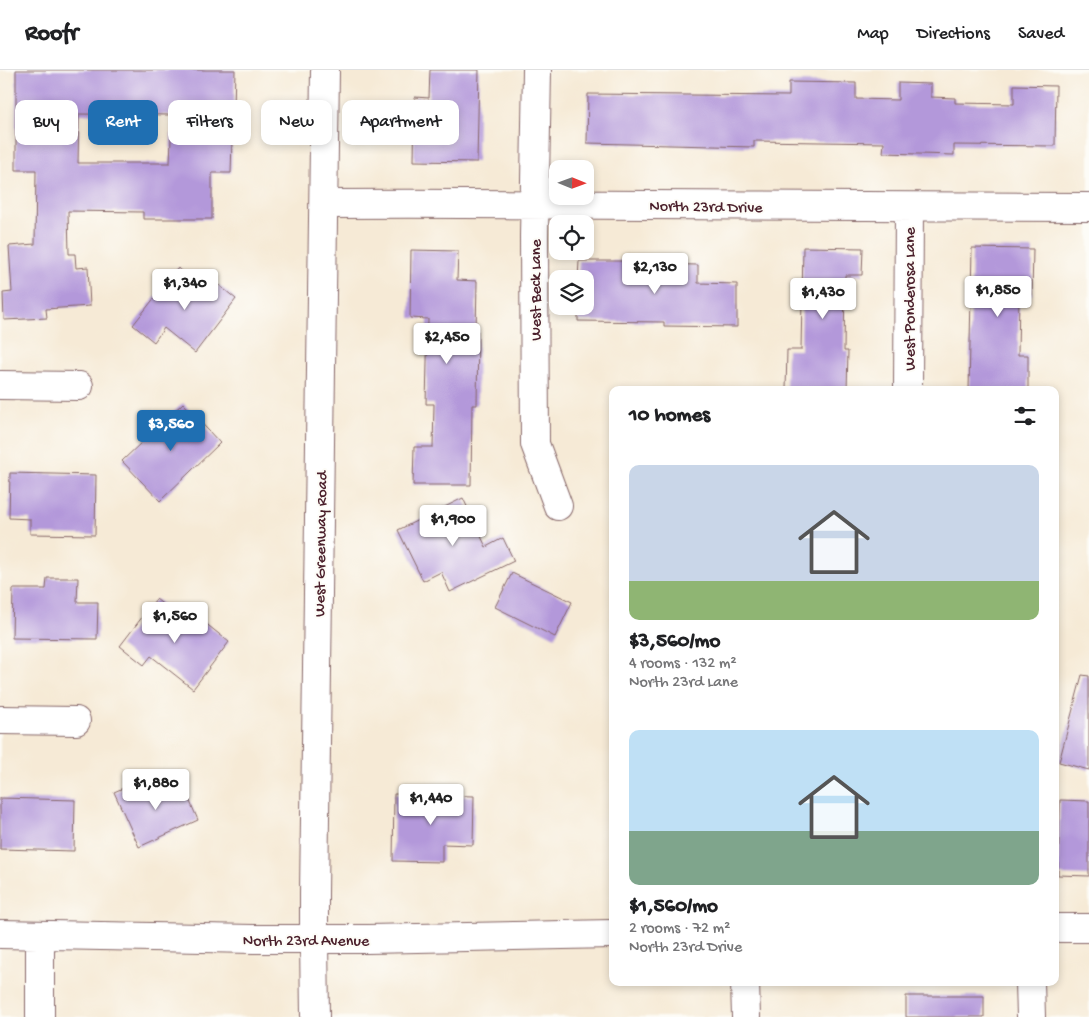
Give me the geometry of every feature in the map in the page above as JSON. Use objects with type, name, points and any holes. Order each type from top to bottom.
[{"type":"street","name":"West Greenway Road","points":[[315,1017],[314,939],[325,70]]},
{"type":"street","name":"West Beck Lane","points":[[537,70],[535,444],[558,506]]},
{"type":"street","name":"North 23rd Drive","points":[[324,204],[1089,208]]},
{"type":"street","name":"West Ponderosa Lane","points":[[908,386],[909,207]]},
{"type":"street","points":[[0,385],[79,386]]},
{"type":"street","points":[[0,720],[76,721]]},
{"type":"street","points":[[1059,928],[1089,928]]},
{"type":"street","name":"North 23rd Avenue","points":[[0,934],[314,939],[609,934]]},
{"type":"street","points":[[40,935],[40,1017]]},
{"type":"street","points":[[745,986],[746,1017]]},
{"type":"street","points":[[1030,986],[1031,1017]]},
{"type":"building","points":[[16,70],[235,70],[234,100],[168,100],[168,115],[158,115],[158,100],[88,100],[88,114],[79,114],[78,163],[170,163],[171,145],[232,145],[231,173],[212,173],[212,219],[143,219],[143,212],[68,211],[69,254],[75,254],[76,268],[88,267],[90,306],[46,309],[47,318],[4,320],[3,293],[12,292],[9,246],[35,244],[36,170],[16,170],[16,145],[78,145],[78,100],[16,100]]},
{"type":"building","points":[[430,70],[479,70],[477,162],[414,161],[414,145],[459,145],[459,100],[415,100],[415,97],[429,98]]},
{"type":"building","points":[[789,82],[856,83],[856,99],[898,100],[898,83],[931,84],[931,97],[955,98],[955,103],[1014,104],[1014,85],[1056,86],[1055,146],[954,145],[954,155],[883,153],[884,143],[754,141],[754,147],[587,143],[588,94],[789,96]]},
{"type":"building","points":[[803,247],[863,248],[862,275],[845,275],[844,351],[848,351],[847,386],[786,386],[787,350],[801,350]]},
{"type":"building","points":[[972,248],[1033,249],[1032,295],[1019,295],[1018,355],[1028,355],[1028,386],[969,386]]},
{"type":"building","points":[[411,250],[458,251],[457,280],[477,281],[477,405],[472,405],[471,485],[413,485],[414,447],[433,447],[434,404],[426,404],[428,319],[410,318]]},
{"type":"building","points":[[579,261],[648,261],[648,264],[698,265],[698,283],[737,284],[737,327],[664,326],[664,322],[578,321],[578,315],[594,315],[594,270],[578,270]]},
{"type":"building","points":[[178,268],[211,294],[219,285],[236,299],[195,353],[164,328],[154,342],[133,325]]},
{"type":"building","points":[[183,403],[220,443],[160,501],[122,461]]},
{"type":"building","points":[[10,473],[96,475],[95,535],[30,534],[30,519],[9,518]]},
{"type":"building","points":[[463,498],[486,547],[503,538],[514,561],[450,592],[441,572],[423,581],[398,530]]},
{"type":"building","points":[[512,573],[572,602],[555,637],[495,607]]},
{"type":"building","points":[[47,578],[78,578],[77,602],[98,602],[97,639],[12,638],[13,589],[46,589]]},
{"type":"building","points":[[156,599],[192,627],[199,618],[229,642],[193,689],[151,656],[144,665],[120,646]]},
{"type":"building","points":[[1082,675],[1089,676],[1089,770],[1059,762]]},
{"type":"building","points":[[181,781],[198,820],[139,847],[114,792],[137,782],[144,798]]},
{"type":"building","points":[[394,794],[474,796],[473,845],[442,844],[442,862],[393,861]]},
{"type":"building","points":[[0,798],[75,800],[74,851],[0,849]]},
{"type":"building","points":[[1060,800],[1089,801],[1089,876],[1059,875]]},
{"type":"building","points":[[906,996],[984,996],[984,1017],[906,1017]]}]
